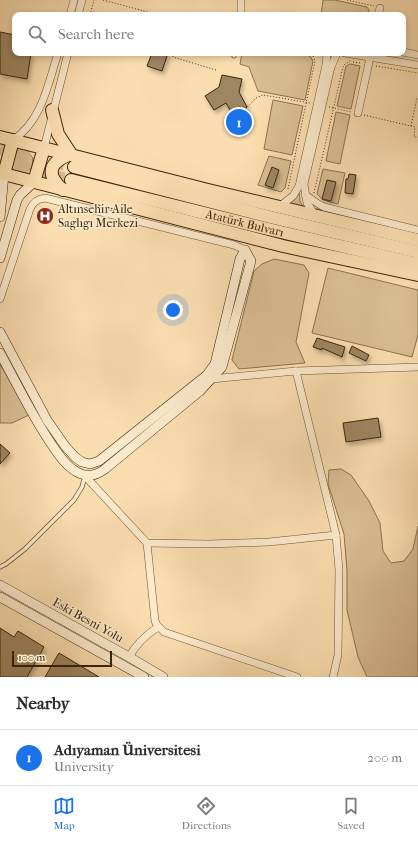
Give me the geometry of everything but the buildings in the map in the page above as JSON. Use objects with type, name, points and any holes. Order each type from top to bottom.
[{"type":"highway","points":[[52,110],[58,134],[71,154]]},
{"type":"highway","points":[[0,137],[279,207],[418,240]]},
{"type":"highway","points":[[14,140],[2,174],[34,182],[68,185]]},
{"type":"highway","points":[[34,182],[44,148]]},
{"type":"highway","points":[[71,154],[58,160],[52,169],[54,180],[283,246],[418,276]]},
{"type":"highway","name":"Atatürk Bulvarı","points":[[74,167],[270,217],[418,252]]},
{"type":"highway","name":"Atatürk Bulvarı","points":[[68,185],[418,264]]},
{"type":"street","points":[[71,12],[74,0]]},
{"type":"street","points":[[79,12],[82,0]]},
{"type":"street","points":[[241,0],[242,12]]},
{"type":"street","points":[[406,53],[418,55]]},
{"type":"street","points":[[14,140],[27,129],[42,106],[57,56]]},
{"type":"street","points":[[44,148],[52,110],[67,56]]},
{"type":"street","points":[[279,207],[293,196],[299,186],[327,56]]},
{"type":"street","points":[[317,216],[307,203],[304,184],[331,67],[336,56]]},
{"type":"street","points":[[358,113],[370,56]]},
{"type":"street","points":[[375,56],[418,65]]},
{"type":"street","points":[[0,216],[2,174]]},
{"type":"street","points":[[0,258],[17,200],[34,182]]},
{"type":"street","points":[[305,196],[324,207],[418,230]]},
{"type":"street","points":[[0,299],[30,208],[36,201],[44,198],[234,245],[245,250],[240,259],[215,364],[209,377],[200,390],[100,473],[85,476]]},
{"type":"street","points":[[0,332],[48,420],[65,446],[75,457],[82,462],[90,464],[99,461],[209,377],[296,371],[418,367]]},
{"type":"street","points":[[0,353],[39,427],[58,453],[77,473],[85,476],[147,543],[155,621],[158,627],[164,632],[297,677]]},
{"type":"street","points":[[296,371],[336,535],[339,570],[338,655],[333,677]]},
{"type":"street","points":[[147,543],[262,543],[336,535]]},
{"type":"street","name":"Eski Besni Yolu","points":[[0,585],[163,677]]},
{"type":"street","name":"Eski Besni Yolu","points":[[0,597],[144,677]]},
{"type":"street","points":[[129,657],[134,648],[158,627]]},
{"type":"lane","points":[[0,567],[25,549],[74,500],[82,487],[85,476]]},
{"type":"path","points":[[91,12],[94,0]]},
{"type":"path","points":[[103,0],[148,12]]},
{"type":"path","points":[[347,0],[379,11]]},
{"type":"path","points":[[173,56],[216,70]]},
{"type":"path","points":[[288,190],[315,61],[312,56]]},
{"type":"path","points":[[312,199],[343,67],[350,61],[361,64]]},
{"type":"path","points":[[376,66],[418,73]]},
{"type":"path","points":[[231,124],[256,98],[263,95],[306,103]]},
{"type":"path","points":[[411,127],[418,98]]},
{"type":"path","points":[[323,106],[415,127],[414,137],[418,137]]},
{"type":"shaded area","points":[[323,0],[335,0],[367,7],[369,10],[369,12],[321,12]]},
{"type":"shaded area","points":[[241,56],[310,56],[313,61],[305,100],[258,91],[249,67],[240,64]]},
{"type":"shaded area","points":[[350,64],[360,66],[351,109],[337,106],[346,66]]},
{"type":"shaded area","points":[[273,100],[303,106],[292,155],[264,149]]},
{"type":"shaded area","points":[[336,112],[350,115],[340,164],[326,161]]},
{"type":"shaded area","points":[[14,151],[27,151],[33,158],[32,167],[27,172],[19,173],[11,168]]},
{"type":"shaded area","points":[[269,156],[291,161],[285,188],[281,192],[258,185]]},
{"type":"shaded area","points":[[323,169],[345,173],[338,204],[323,200],[317,194]]},
{"type":"shaded area","points":[[299,192],[300,201],[305,210],[287,205],[295,199]]},
{"type":"shaded area","points":[[274,259],[304,265],[309,273],[296,342],[305,363],[239,369],[232,360],[254,271],[262,264]]},
{"type":"shaded area","points":[[328,268],[418,290],[418,335],[412,357],[312,333]]},
{"type":"shaded area","points":[[0,364],[29,415],[12,423],[0,423]]},
{"type":"shaded area","points":[[341,469],[351,475],[369,501],[380,523],[383,551],[391,563],[404,561],[413,549],[418,526],[418,677],[367,677],[358,657],[347,610],[347,571],[344,534],[328,484],[329,470]]},
{"type":"tunnel","points":[[0,149],[74,167]]},
{"type":"tunnel","points":[[0,162],[71,180]]},
{"type":"place","name":"Adıyaman Üniversitesi","points":[[239,122]]},
{"type":"place","name":"Altınsehir Aile Saglıgı Merkezi","points":[[45,216]]}]
